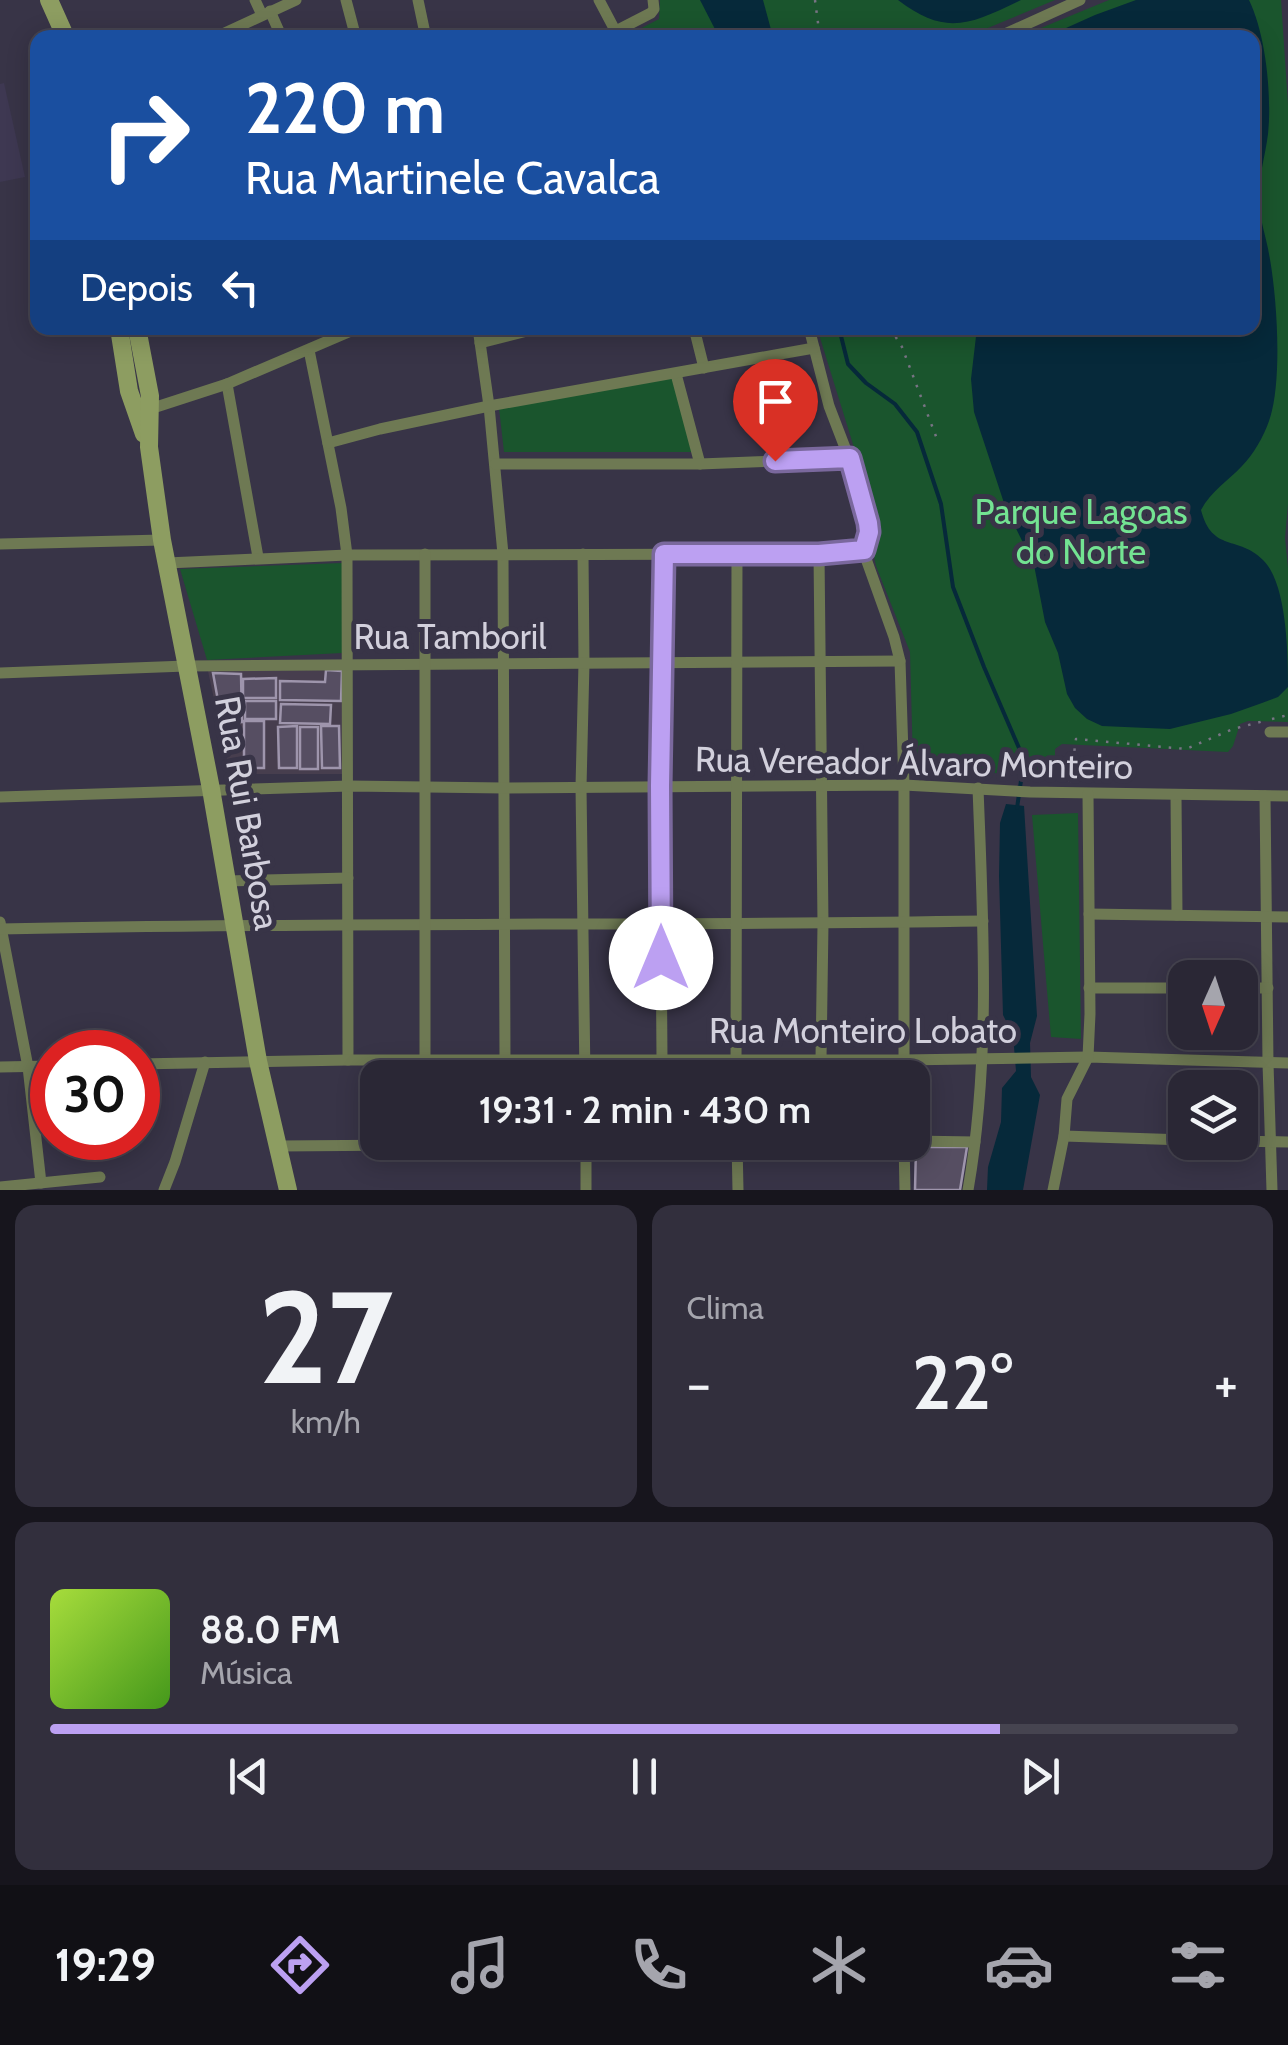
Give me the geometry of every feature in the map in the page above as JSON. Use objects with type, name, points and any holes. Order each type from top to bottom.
[{"type":"street","points":[[49,0],[62,30]]},
{"type":"street","points":[[60,0],[73,30]]},
{"type":"street","points":[[255,0],[277,30]]},
{"type":"street","points":[[231,30],[296,0]]},
{"type":"street","points":[[346,0],[354,30]]},
{"type":"street","points":[[418,0],[424,30]]},
{"type":"street","points":[[598,0],[615,30]]},
{"type":"street","points":[[623,30],[651,13],[654,0]]},
{"type":"street","points":[[1014,30],[1080,0]]},
{"type":"street","name":"Rua Rui Barbosa","points":[[120,335],[129,391],[149,448]]},
{"type":"street","name":"Rua Rui Barbosa","points":[[138,335],[150,396],[149,448],[162,540],[211,789],[258,1061],[288,1190]]},
{"type":"street","points":[[150,409],[227,384],[342,335]]},
{"type":"street","points":[[479,335],[503,554],[505,1060]]},
{"type":"street","points":[[480,343],[511,335]]},
{"type":"street","points":[[696,335],[704,368]]},
{"type":"street","points":[[811,335],[829,406],[850,458],[868,523],[864,550],[900,661],[904,1060]]},
{"type":"street","points":[[328,443],[488,406],[814,348]]},
{"type":"street","points":[[308,350],[347,555],[348,1060]]},
{"type":"street","points":[[676,374],[700,464]]},
{"type":"street","points":[[227,384],[258,557]]},
{"type":"street","points":[[494,464],[700,464],[850,458]]},
{"type":"street","points":[[0,544],[162,540]]},
{"type":"street","points":[[167,562],[347,555],[819,554],[864,550]]},
{"type":"street","points":[[736,1060],[737,553]]},
{"type":"street","points":[[425,1060],[426,554]]},
{"type":"street","points":[[582,554],[585,1060]]},
{"type":"street","points":[[662,1059],[660,786],[664,554]]},
{"type":"street","points":[[819,554],[821,1059]]},
{"type":"street","name":"Rua Tamboril","points":[[0,673],[186,666],[900,661]]},
{"type":"street","points":[[1270,732],[1288,732]]},
{"type":"street","name":"Rua Vereador Álvaro Monteiro","points":[[0,798],[349,786],[904,785],[1088,794],[1288,796]]},
{"type":"street","points":[[968,1190],[981,1058],[983,921],[978,788]]},
{"type":"street","points":[[1054,1190],[1067,1099],[1088,1057],[1088,794]]},
{"type":"street","points":[[1176,795],[1177,915]]},
{"type":"street","points":[[1265,796],[1272,1190]]},
{"type":"street","points":[[227,881],[348,878]]},
{"type":"street","points":[[1089,914],[1288,916]]},
{"type":"street","points":[[41,1183],[28,1067],[0,926],[983,921]]},
{"type":"street","points":[[1089,988],[1168,988]]},
{"type":"street","points":[[1258,988],[1268,988]]},
{"type":"street","name":"Rua Monteiro Lobato","points":[[585,1060],[1088,1057],[1288,1063]]},
{"type":"street","name":"Rua Monteiro Lobato","points":[[160,1063],[360,1060]]},
{"type":"street","points":[[164,1190],[205,1062]]},
{"type":"street","points":[[0,1067],[28,1067]]},
{"type":"street","points":[[1064,1136],[1168,1139]]},
{"type":"street","points":[[930,1141],[975,1142]]},
{"type":"street","points":[[1258,1142],[1288,1142]]},
{"type":"street","points":[[278,1146],[360,1145]]},
{"type":"street","points":[[586,1160],[586,1190]]},
{"type":"street","points":[[737,1160],[738,1190]]},
{"type":"street","points":[[904,1160],[904,1190]]},
{"type":"street","points":[[0,1186],[100,1177]]},
{"type":"path","points":[[815,0],[819,30]]},
{"type":"path","points":[[894,335],[937,439]]},
{"type":"path","points":[[1068,793],[1076,739],[1186,749],[1233,729],[1288,715]]},
{"type":"shaded area","points":[[4,83],[25,177],[0,182],[0,84]]},
{"type":"shaded area","points":[[342,670],[344,774],[230,774],[208,671]]},
{"type":"green space","points":[[660,0],[1055,0],[983,30],[638,30],[659,19]]},
{"type":"green space","name":"Parque Lagoas do Norte","points":[[1109,0],[1281,0],[1288,105],[1285,538],[1288,722],[1240,724],[1228,752],[1062,744],[1055,749],[1055,770],[1050,776],[916,769],[910,652],[876,566],[878,525],[819,335],[1260,335],[1260,30],[1036,30]]},
{"type":"green space","points":[[674,378],[692,452],[504,452],[499,408]]},
{"type":"green space","points":[[343,563],[342,653],[207,660],[180,569]]},
{"type":"green space","points":[[1078,813],[1081,1039],[1051,1037],[1032,815]]},
{"type":"water","points":[[700,0],[763,0],[771,30],[715,30]]},
{"type":"water","points":[[898,0],[1021,0],[973,20],[945,23],[915,12]]},
{"type":"water","points":[[1136,0],[1249,0],[1259,30],[1062,30]]},
{"type":"water","points":[[1260,33],[1269,102],[1260,189]]},
{"type":"water","points":[[1260,208],[1276,315],[1273,404],[1267,427],[1254,451],[1201,510],[1219,538],[1254,552],[1263,560],[1277,585],[1284,620],[1288,687],[1278,697],[1170,729],[1102,726],[1075,708],[1045,622],[1034,565],[1005,506],[974,412],[971,379],[976,335],[1260,335]]},
{"type":"water","points":[[1006,804],[1024,806],[1037,1016],[1030,1043],[1031,1077],[1040,1095],[1023,1190],[987,1190],[988,1167],[1001,1122],[1002,1088],[1016,1071],[1013,1035],[1003,1015],[999,876],[1000,823]]},
{"type":"building","points":[[326,670],[342,671],[341,701],[280,700],[280,681],[325,682]]},
{"type":"building","points":[[213,673],[241,674],[242,722],[222,723]]},
{"type":"building","points":[[276,678],[276,698],[243,698],[243,679]]},
{"type":"building","points":[[245,701],[276,701],[276,719],[245,719]]},
{"type":"building","points":[[281,704],[331,705],[330,724],[280,723]]},
{"type":"building","points":[[244,721],[264,721],[264,768],[244,768]]},
{"type":"building","points":[[297,726],[297,768],[279,768],[278,727]]},
{"type":"building","points":[[321,726],[339,726],[340,768],[322,768]]},
{"type":"building","points":[[300,727],[318,727],[318,769],[300,769]]},
{"type":"building","points":[[930,1147],[967,1147],[960,1190],[915,1190],[916,1160],[930,1160]]},
{"type":"waterway","points":[[841,335],[848,364],[895,404],[917,432],[941,504],[953,587],[1019,748],[1023,767],[1017,808]]},
{"type":"route","points":[[661,958],[664,554],[819,554],[864,550],[868,538],[867,515],[850,458],[775,461]]}]
